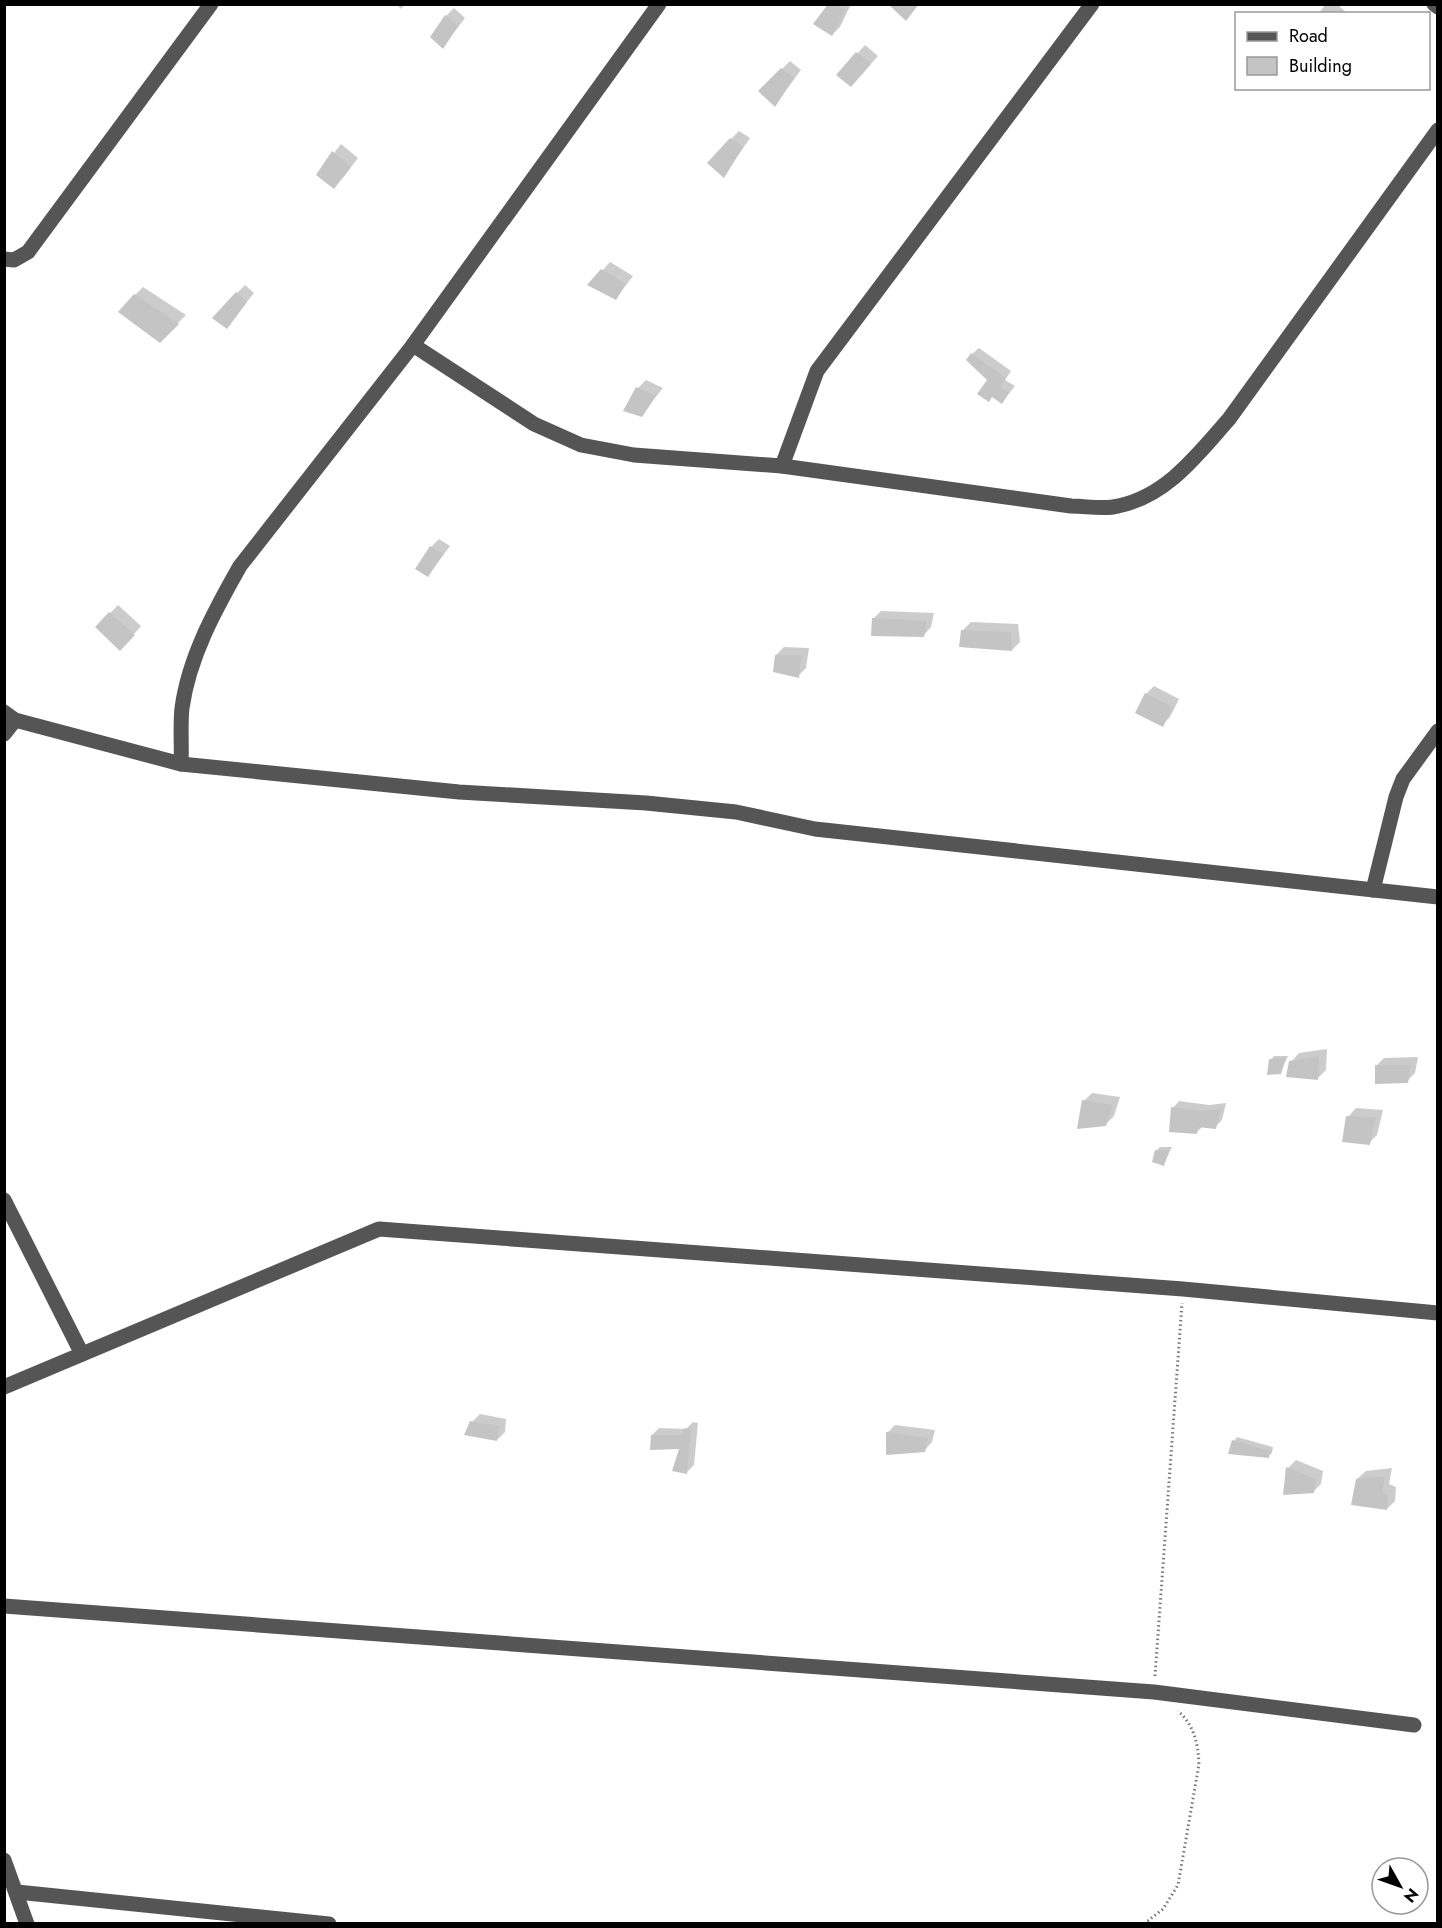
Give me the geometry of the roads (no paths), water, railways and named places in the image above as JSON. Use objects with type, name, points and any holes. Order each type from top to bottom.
[{"type":"street","points":[[4,259],[14,260],[28,252],[211,4]]},
{"type":"street","points":[[182,764],[182,709],[190,672],[218,604],[262,535],[413,345],[659,4]]},
{"type":"street","points":[[782,466],[817,371],[1092,4]]},
{"type":"street","points":[[413,345],[534,424],[581,445],[634,455],[782,466],[1071,506],[1118,507],[1162,488],[1190,463],[1229,419],[1437,130]]},
{"type":"street","points":[[4,734],[10,716],[182,764],[459,792],[646,803],[724,811],[815,829],[1437,897]]},
{"type":"street","points":[[1373,890],[1396,797],[1403,779],[1437,731]]},
{"type":"street","points":[[4,1200],[82,1354]]},
{"type":"street","points":[[4,1387],[379,1229],[1183,1289],[1437,1313]]},
{"type":"street","points":[[4,1606],[1154,1692],[1414,1725]]},
{"type":"street","points":[[4,1860],[27,1923]]},
{"type":"street","points":[[17,1892],[329,1923]]}]
